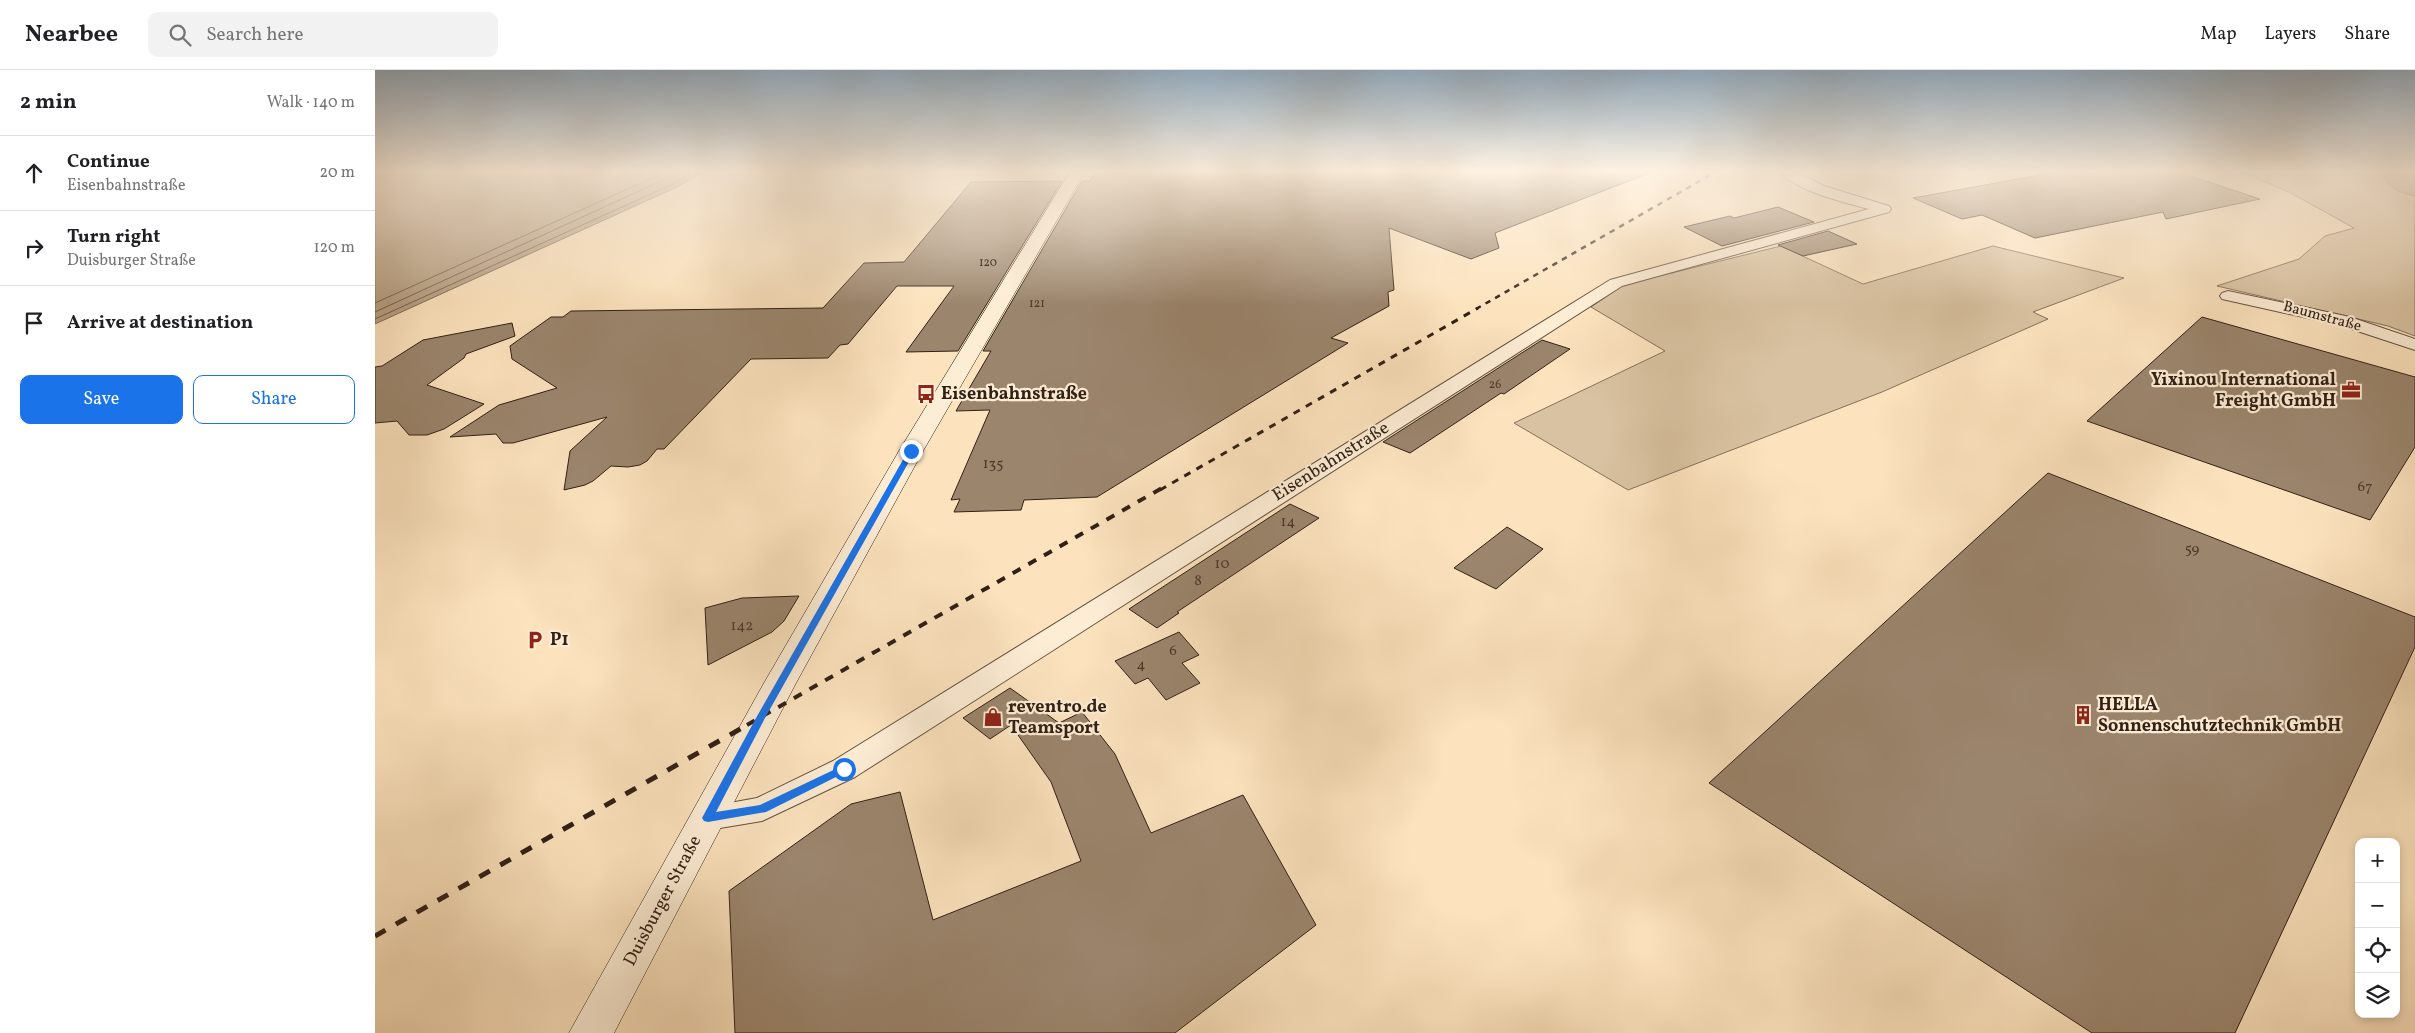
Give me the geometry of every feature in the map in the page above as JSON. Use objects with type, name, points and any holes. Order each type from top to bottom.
[{"type":"main road","name":"Duisburger Straße","points":[[591,1033],[764,711],[911,451],[1052,215]]},
{"type":"street","name":"Eisenbahnstraße","points":[[708,818],[762,809],[844,769],[1616,283],[1862,215]]},
{"type":"street","name":"Baumstraße","points":[[2228,296],[2344,321],[2415,346]]},
{"type":"shaded area","points":[[2330,215],[2415,215],[2415,336],[2388,326],[2217,286],[2299,259],[2325,236],[2354,228]]},
{"type":"shaded area","points":[[1781,246],[1863,284],[1993,246],[2124,278],[2033,312],[2048,319],[1882,392],[1628,490],[1514,423],[1665,351],[1591,307],[1623,285]]},
{"type":"water","points":[[375,215],[615,215],[375,324]]},
{"type":"building","points":[[943,215],[1041,215],[958,351],[906,352],[954,286],[897,286],[848,344],[840,345],[828,358],[751,359],[664,449],[657,449],[647,461],[640,465],[628,467],[611,466],[585,485],[564,490],[570,451],[607,417],[513,443],[503,443],[496,434],[450,437],[499,405],[557,388],[512,359],[510,346],[551,317],[563,317],[571,311],[823,308],[864,263],[904,262]]},
{"type":"building","points":[[1062,215],[1541,215],[1495,233],[1499,248],[1471,259],[1389,228],[1394,290],[1388,292],[1389,306],[1331,338],[1348,343],[1097,497],[1024,500],[1021,510],[954,512],[960,499],[951,500],[990,410],[956,411],[991,351],[983,351]]},
{"type":"building","points":[[1746,215],[1797,215],[1814,222],[1722,246],[1684,227],[1730,216],[1734,218]]},
{"type":"building","points":[[1953,215],[2149,215],[2035,238],[1982,215],[1962,219]]},
{"type":"building","points":[[2164,215],[2185,215],[2166,219]]},
{"type":"building","points":[[1828,231],[1857,244],[1803,256],[1778,245]]},
{"type":"building","points":[[2202,317],[2415,377],[2415,447],[2370,520],[2087,421]]},
{"type":"building","points":[[512,323],[515,336],[466,354],[464,358],[427,385],[484,404],[444,429],[427,435],[409,435],[397,421],[375,423],[375,367],[382,366],[423,340]]},
{"type":"building","points":[[1542,340],[1570,349],[1504,394],[1501,393],[1410,453],[1383,442]]},
{"type":"building","name":"HELLA Sonnenschutztechnik GmbH","points":[[2048,473],[2415,617],[2415,647],[2235,1033],[2092,1033],[1709,783]]},
{"type":"building","points":[[1290,504],[1319,518],[1177,612],[1179,613],[1157,628],[1129,609]]},
{"type":"building","points":[[1507,527],[1543,549],[1496,589],[1454,568]]},
{"type":"building","points":[[799,596],[784,621],[772,632],[708,665],[705,608],[742,598]]},
{"type":"building","points":[[1179,632],[1199,655],[1182,663],[1200,683],[1166,700],[1148,678],[1135,684],[1115,661]]},
{"type":"building","points":[[1010,688],[1059,723],[1082,712],[1115,754],[1151,833],[1243,795],[1316,925],[1175,1033],[735,1033],[729,891],[851,804],[900,792],[933,920],[1081,861],[1051,782],[1011,725],[990,739],[963,718]]},
{"type":"railway","points":[[1476,309],[1640,215]]},
{"type":"railway","points":[[1160,490],[1478,308]]},
{"type":"railway","points":[[747,725],[1162,488]]},
{"type":"railway","points":[[375,936],[749,724]]},
{"type":"place","name":"Yixinou International Freight GmbH","points":[[2351,390]]},
{"type":"place","name":"Eisenbahnstraße","points":[[926,394]]},
{"type":"place","name":"P1","points":[[535,640]]},
{"type":"place","name":"HELLA Sonnenschutztechnik GmbH","points":[[2083,715]]},
{"type":"place","name":"reventro.de Teamsport","points":[[993,717]]},
{"type":"route","points":[[844,769],[762,809],[708,818],[761,718],[911,451]]}]
